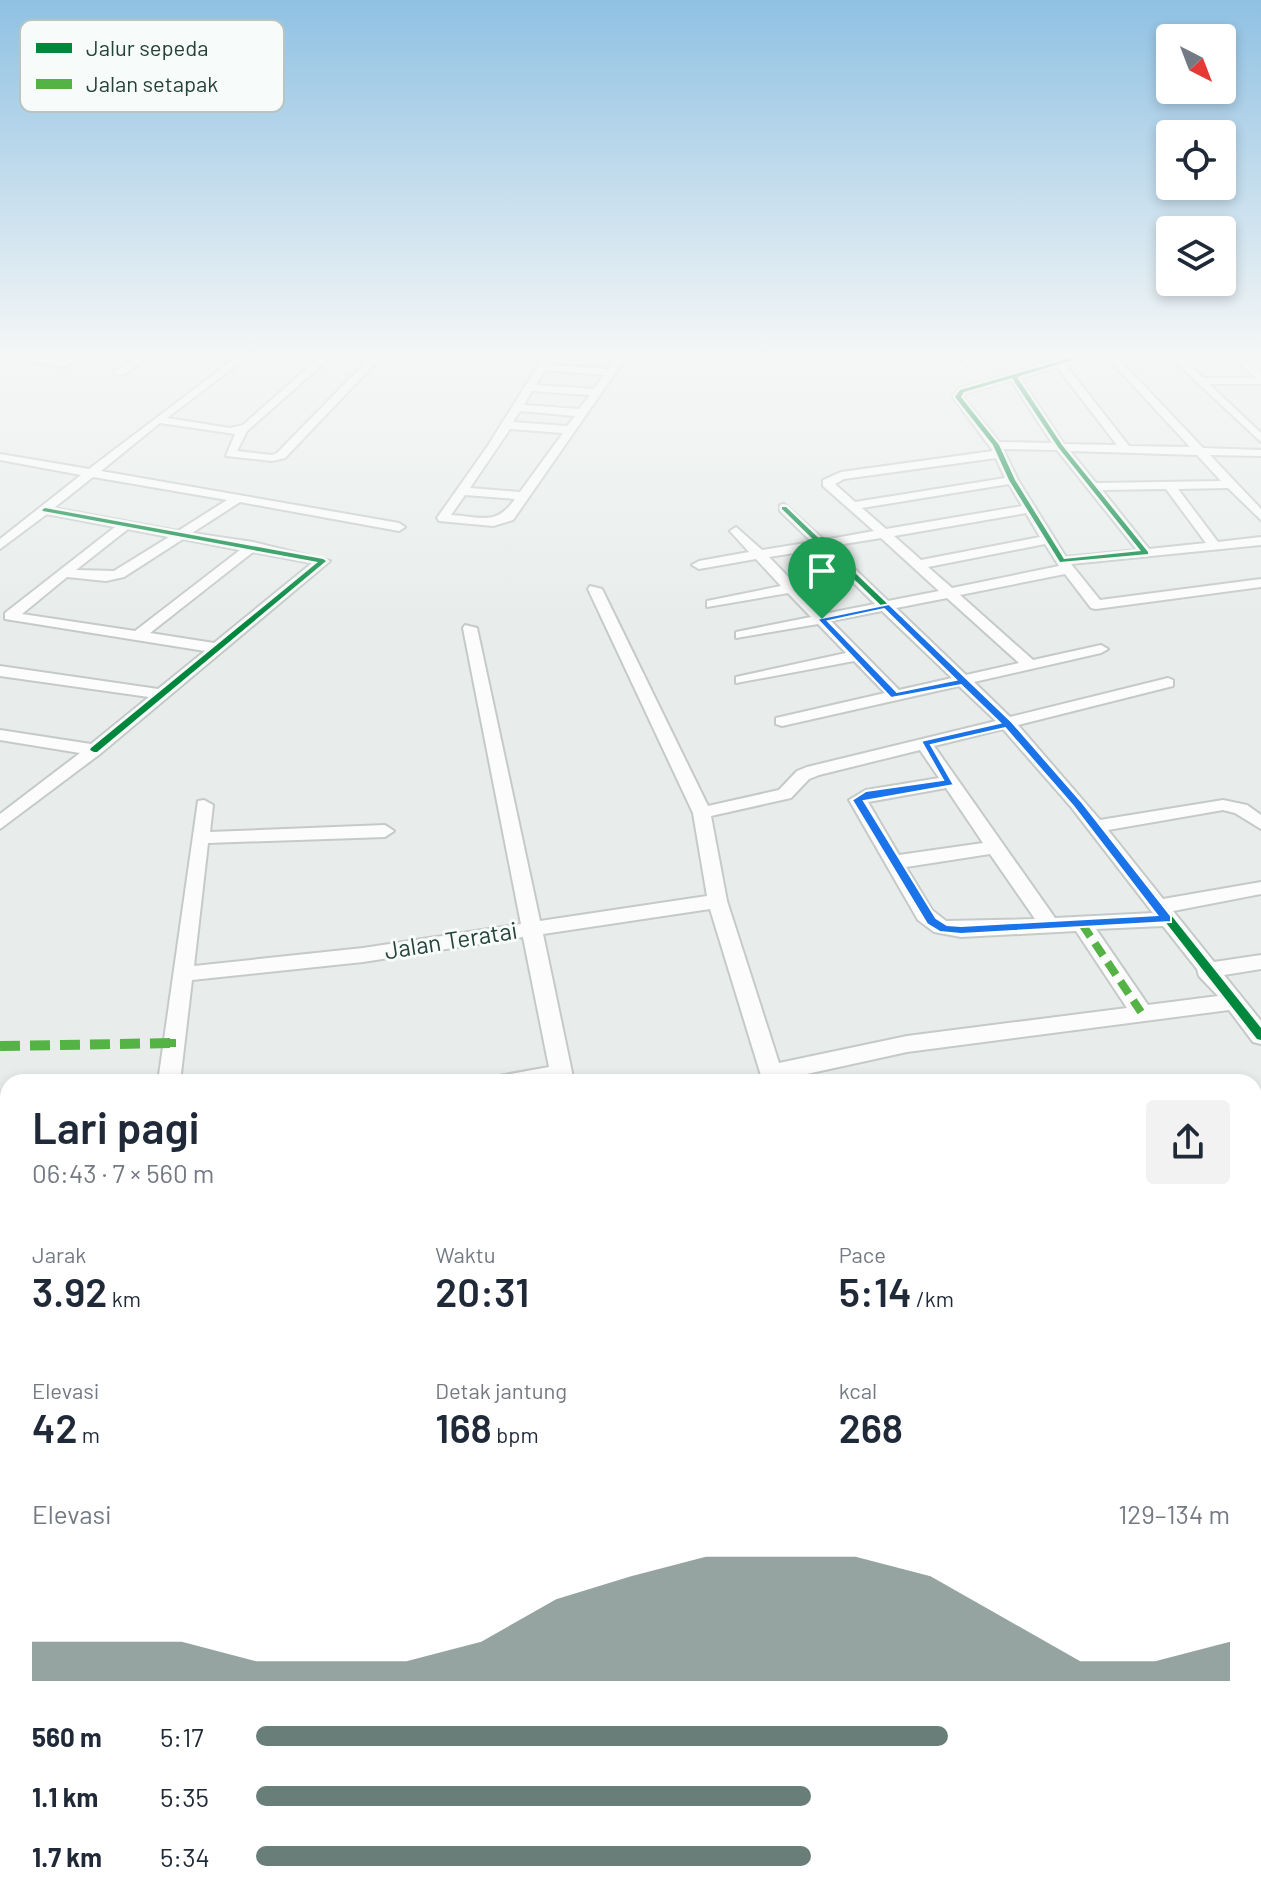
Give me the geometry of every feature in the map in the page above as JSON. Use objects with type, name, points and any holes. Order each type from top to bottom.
[{"type":"street","points":[[0,545],[129,445]]},
{"type":"street","points":[[235,445],[230,454],[272,458],[281,456],[292,445]]},
{"type":"street","points":[[493,445],[443,518],[502,520],[524,496],[560,445]]},
{"type":"street","points":[[993,445],[1048,539],[1096,605],[1261,583]]},
{"type":"street","points":[[1123,445],[1125,448]]},
{"type":"street","points":[[1194,445],[1261,516]]},
{"type":"street","points":[[1030,665],[828,486],[828,481],[997,450],[1060,446],[1261,453]]},
{"type":"street","points":[[1060,446],[1146,553]]},
{"type":"street","points":[[0,457],[399,527]]},
{"type":"street","points":[[0,473],[20,460]]},
{"type":"street","points":[[851,506],[1012,480]]},
{"type":"street","points":[[1095,487],[1230,484]]},
{"type":"street","points":[[1169,485],[1215,546]]},
{"type":"street","points":[[462,491],[524,496]]},
{"type":"street","points":[[64,573],[116,576],[238,498]]},
{"type":"street","points":[[784,508],[1008,724],[1095,826],[1206,971],[1261,1036]]},
{"type":"street","points":[[699,565],[1029,509]]},
{"type":"street","points":[[0,823],[94,750],[323,561],[185,533],[45,510]]},
{"type":"street","points":[[5,620],[126,524]]},
{"type":"street","points":[[736,531],[895,695]]},
{"type":"street","points":[[917,565],[1048,539]]},
{"type":"street","points":[[741,635],[950,593],[1065,565],[1261,541]]},
{"type":"street","points":[[140,634],[253,546]]},
{"type":"street","points":[[712,604],[790,588]]},
{"type":"street","points":[[595,589],[702,813],[717,901],[771,1074]]},
{"type":"street","points":[[5,620],[140,634],[216,648]]},
{"type":"street","points":[[470,628],[561,1074]]},
{"type":"street","points":[[782,721],[1101,649]]},
{"type":"street","points":[[741,680],[856,656]]},
{"type":"street","points":[[0,671],[160,694]]},
{"type":"street","points":[[702,813],[776,797],[792,789],[803,775],[1168,683]]},
{"type":"street","points":[[0,735],[94,750]]},
{"type":"street","points":[[924,744],[1049,925]]},
{"type":"street","points":[[950,782],[859,797],[925,915],[945,929],[1082,924],[1162,913],[1261,888]]},
{"type":"street","points":[[170,1074],[204,805]]},
{"type":"street","points":[[1095,826],[1223,805],[1241,809],[1261,823]]},
{"type":"street","points":[[200,838],[385,831]]},
{"type":"street","points":[[896,862],[996,847]]},
{"type":"street","name":"Jalan Teratai","points":[[183,974],[363,955],[717,901]]},
{"type":"street","points":[[1082,924],[1141,1012]]},
{"type":"street","points":[[1206,971],[1261,962]]},
{"type":"street","points":[[784,1074],[907,1044],[1235,1002]]},
{"type":"marked path","points":[[1082,924],[1141,1012]]},
{"type":"marked path","points":[[0,1046],[176,1043]]},
{"type":"cycle path","points":[[996,445],[1012,480],[1062,561],[1146,553],[1059,445]]},
{"type":"cycle path","points":[[784,508],[1008,724],[1077,803],[1261,1036]]},
{"type":"cycle path","points":[[45,510],[323,561],[94,750]]},
{"type":"route","points":[[822,619],[886,606],[964,681],[1008,724],[924,744],[950,782],[859,797],[861,806],[931,921],[945,929],[961,930],[1166,919],[1077,803],[1008,724],[964,681],[895,695],[822,619]]}]
